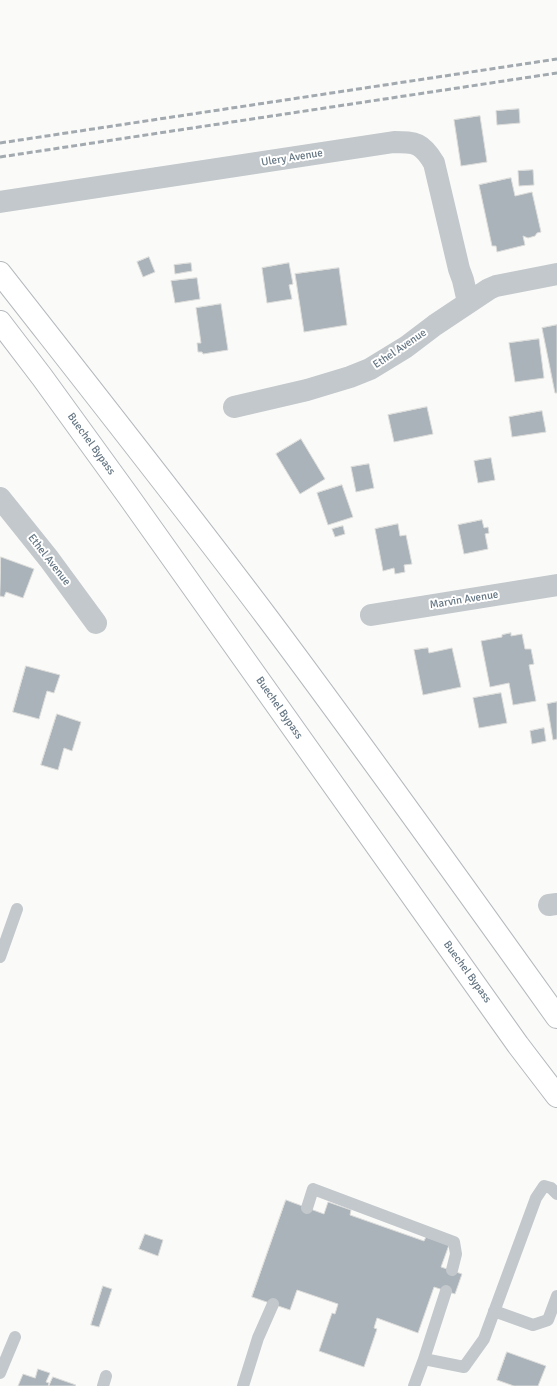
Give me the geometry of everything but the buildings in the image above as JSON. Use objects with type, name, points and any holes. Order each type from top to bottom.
[{"type":"main road","points":[[0,273],[268,619],[557,1016]]},
{"type":"main road","name":"Buechel Bypass","points":[[0,322],[42,376],[125,491],[505,1026],[557,1096]]},
{"type":"street","name":"Ulery Avenue","points":[[0,202],[394,142],[412,142],[427,151],[434,162],[468,302]]},
{"type":"street","name":"Ethel Avenue","points":[[234,407],[307,390],[350,377],[370,369],[406,348],[435,325],[488,289],[496,286],[557,274]]},
{"type":"street","name":"Ethel Avenue","points":[[0,498],[49,559],[96,622]]},
{"type":"street","name":"Marvin Avenue","points":[[371,615],[557,585]]},
{"type":"lane","points":[[0,957],[17,909]]},
{"type":"lane","points":[[424,1359],[464,1367],[484,1338],[536,1198],[544,1186],[551,1188],[557,1194]]},
{"type":"lane","points":[[307,1208],[313,1189],[454,1242],[456,1254],[452,1270]]},
{"type":"lane","points":[[414,1386],[446,1291]]},
{"type":"lane","points":[[494,1311],[533,1325],[548,1320],[557,1296]]},
{"type":"lane","points":[[243,1386],[258,1338],[272,1304]]},
{"type":"lane","points":[[0,1374],[16,1337]]},
{"type":"railway","points":[[0,143],[557,59]]},
{"type":"railway","points":[[0,157],[557,73]]}]
